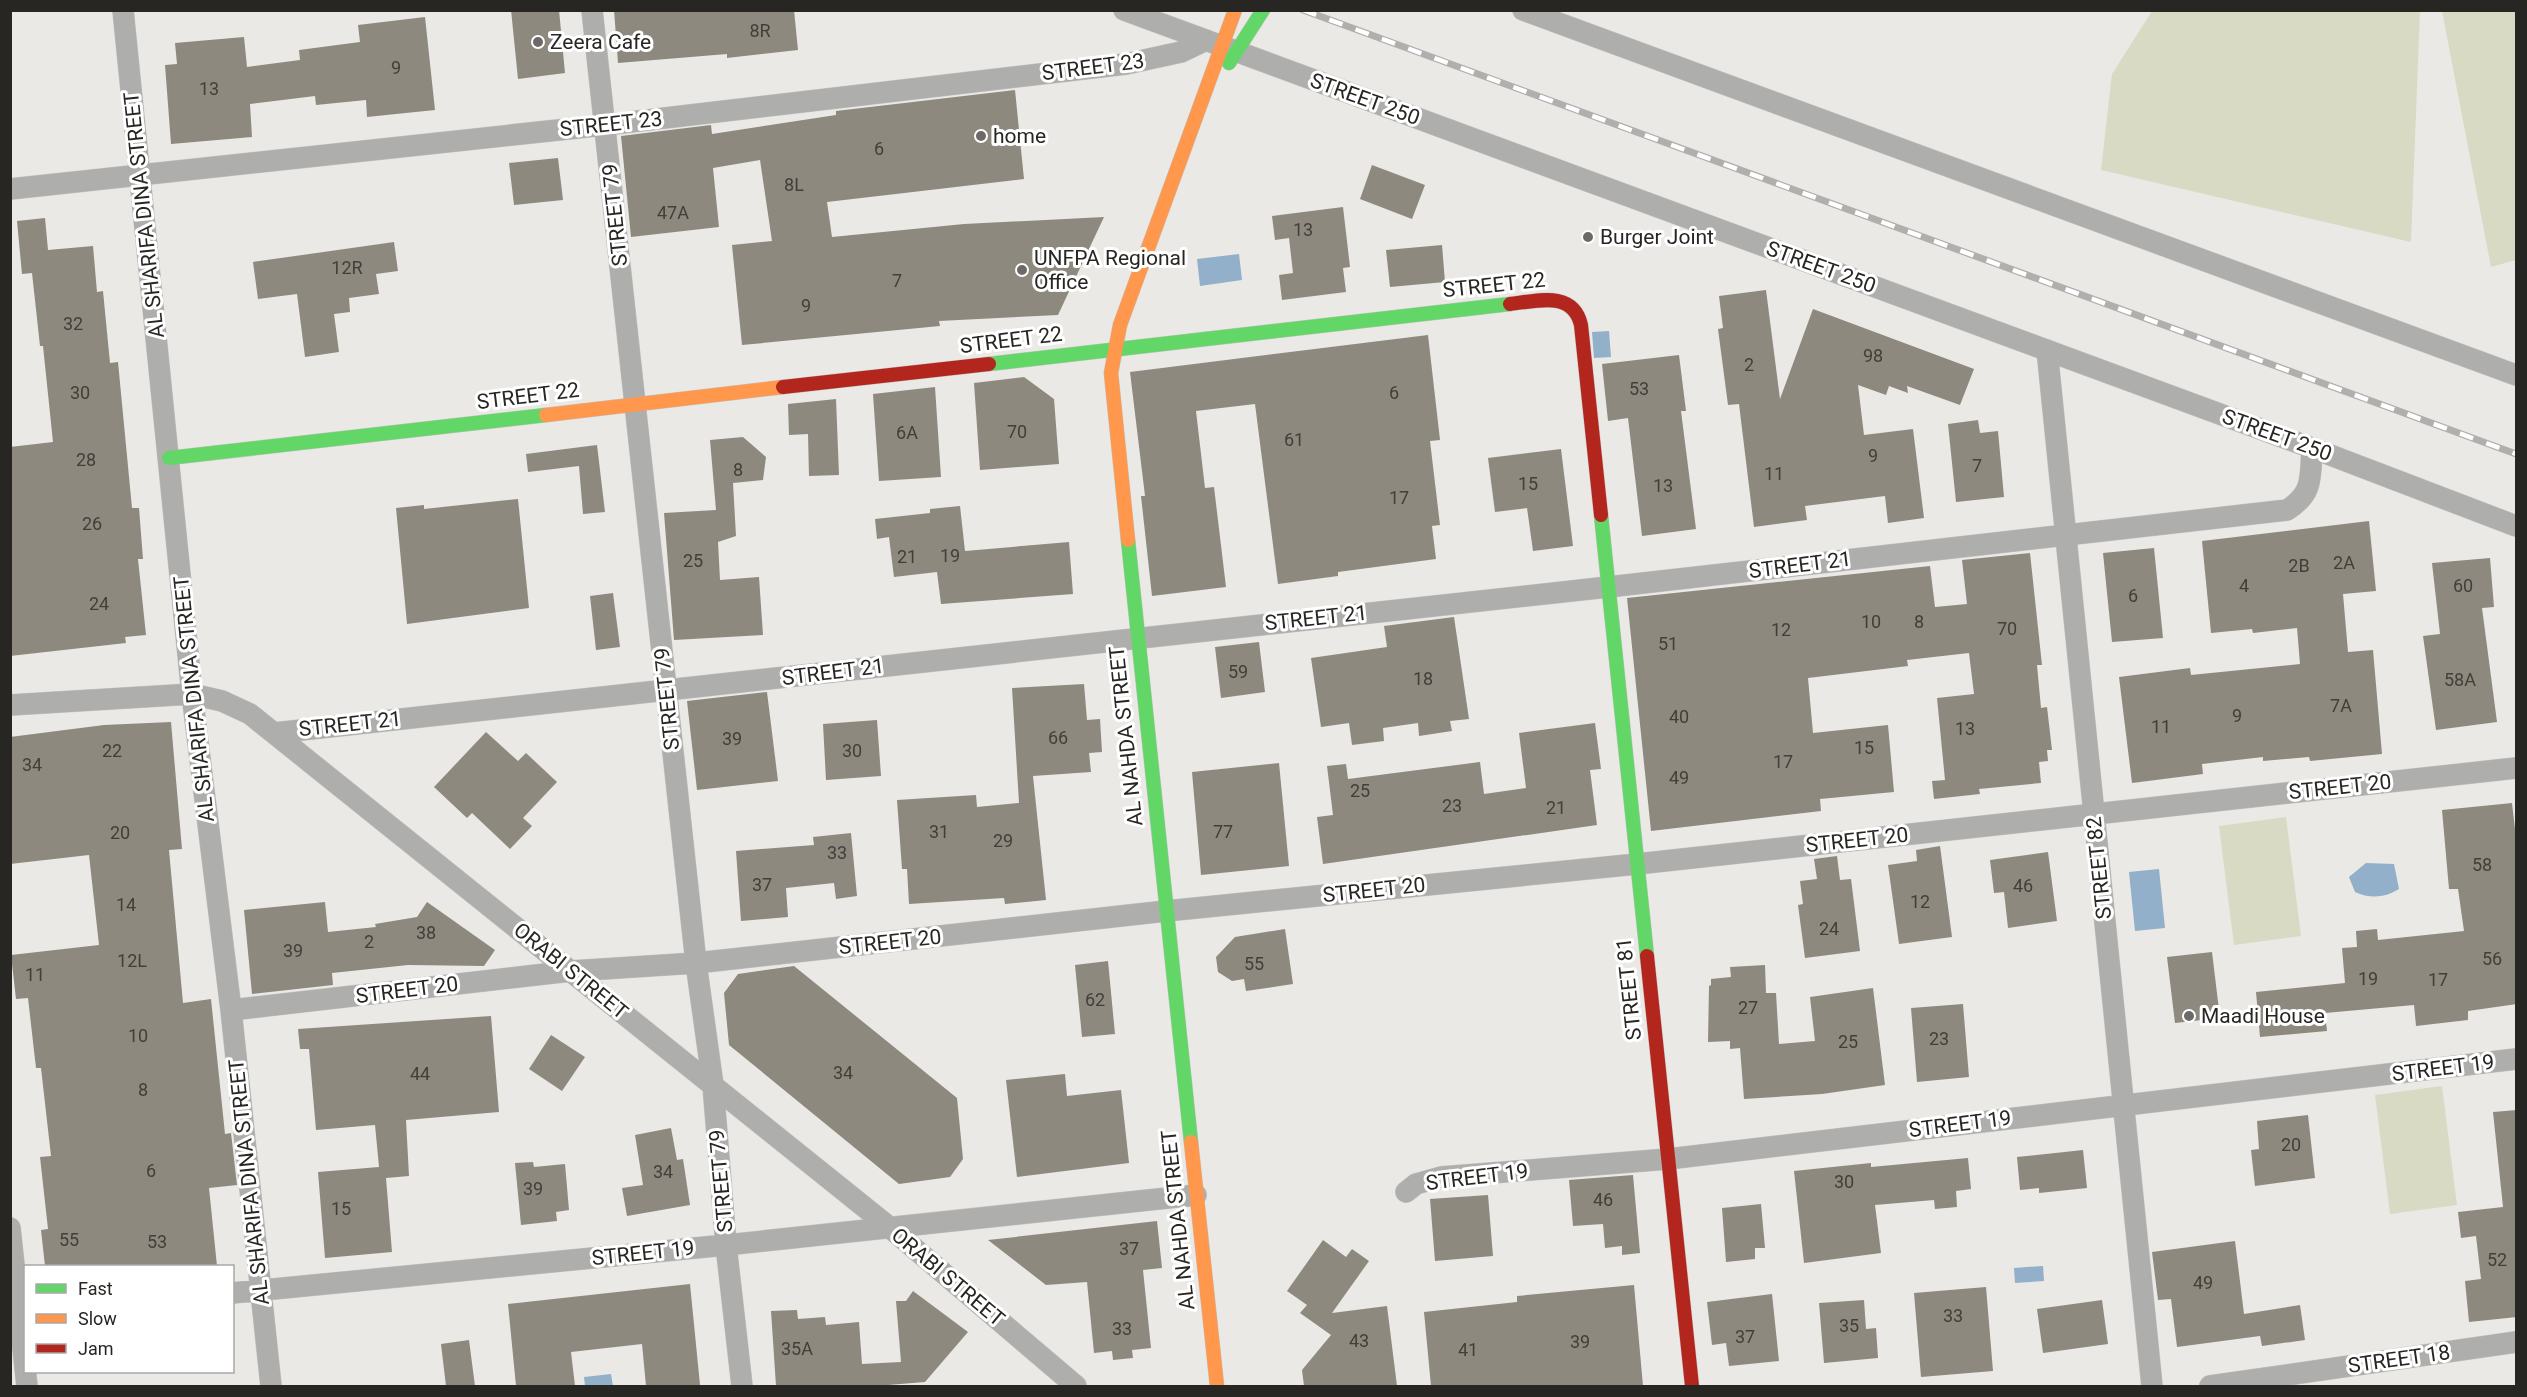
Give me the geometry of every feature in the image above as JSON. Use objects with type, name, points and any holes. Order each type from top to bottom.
[{"type":"street","name":"AL SHARIFA DINA STREET","points":[[123,10],[192,694],[231,1010],[271,1386]]},
{"type":"street","name":"STREET 79","points":[[592,10],[696,963],[713,1085],[726,1245],[742,1386]]},
{"type":"street","name":"STREET 250","points":[[1124,10],[2312,448],[2517,526]]},
{"type":"street","name":"AL NAHDA STREET","points":[[1217,1386],[1112,390],[1114,350],[1120,325],[1235,10]]},
{"type":"street","name":"AL NAHDA STREET","points":[[1223,46],[1263,10]]},
{"type":"street","points":[[1522,10],[2517,375]]},
{"type":"street","name":"STREET 23","points":[[10,189],[605,125],[1126,64],[1223,46]]},
{"type":"street","name":"STREET 22","points":[[169,458],[1551,300],[1566,301],[1572,305],[1580,318],[1608,587]]},
{"type":"street","name":"STREET 82","points":[[2047,350],[2152,1386]]},
{"type":"street","name":"STREET 21","points":[[274,733],[2287,510],[2301,501],[2310,485],[2312,448]]},
{"type":"street","name":"STREET 81","points":[[1608,587],[1692,1386]]},
{"type":"street","name":"ORABI STREET","points":[[10,705],[192,694],[222,701],[250,714],[888,1226],[1076,1386]]},
{"type":"street","name":"STREET 20","points":[[231,1010],[571,971],[696,963],[2517,768]]},
{"type":"street","name":"STREET 19","points":[[1406,1192],[1428,1179],[1668,1159],[2517,1059]]},
{"type":"street","name":"STREET 19","points":[[234,1293],[726,1245],[1196,1195]]},
{"type":"street","points":[[10,1228],[24,1362]]},
{"type":"street","name":"STREET 18","points":[[2210,1386],[2517,1342]]},
{"type":"green space","points":[[2152,11],[2420,11],[2411,242],[2101,170],[2112,74]]},
{"type":"green space","points":[[2442,11],[2516,11],[2516,260],[2491,267]]},
{"type":"green space","points":[[2286,817],[2301,936],[2234,945],[2219,826]]},
{"type":"green space","points":[[2442,1086],[2457,1205],[2390,1214],[2375,1095]]},
{"type":"water","points":[[1239,254],[1242,280],[1200,286],[1197,259]]},
{"type":"water","points":[[1609,331],[1611,357],[1594,358],[1592,332]]},
{"type":"water","points":[[2366,863],[2394,864],[2399,889],[2377,896],[2366,896],[2355,892],[2349,877]]},
{"type":"water","points":[[2159,869],[2165,928],[2135,931],[2129,872]]},
{"type":"water","points":[[2043,1266],[2044,1281],[2015,1283],[2014,1268]]},
{"type":"water","points":[[611,1374],[613,1386],[585,1386],[584,1377]]},
{"type":"building","name":"Zeera Cafe","points":[[511,10],[559,10],[565,73],[518,79]]},
{"type":"building","points":[[614,10],[794,10],[798,50],[727,58],[727,54],[618,63]]},
{"type":"building","points":[[425,17],[435,110],[367,117],[366,100],[316,105],[315,96],[250,104],[252,137],[171,144],[165,65],[177,64],[175,43],[244,37],[247,67],[300,60],[299,50],[360,42],[358,25]]},
{"type":"building","points":[[1015,90],[1024,179],[827,202],[832,237],[964,224],[1104,217],[1058,315],[939,321],[940,326],[742,345],[732,245],[772,241],[760,160],[713,168],[719,227],[631,237],[621,136],[711,125],[712,134],[836,115],[836,111]]},
{"type":"building","points":[[558,158],[563,200],[514,205],[509,163]]},
{"type":"building","points":[[1372,165],[1425,185],[1412,219],[1360,199]]},
{"type":"building","points":[[1343,207],[1350,267],[1343,268],[1346,292],[1282,300],[1279,275],[1293,273],[1289,238],[1275,240],[1272,216]]},
{"type":"building","points":[[45,218],[48,250],[93,246],[97,292],[103,291],[110,363],[118,362],[132,508],[139,508],[143,559],[138,559],[146,635],[125,637],[126,643],[10,656],[10,447],[53,442],[43,346],[40,346],[32,273],[22,274],[17,221]]},
{"type":"building","points":[[394,242],[398,271],[376,274],[379,294],[349,298],[350,312],[334,314],[339,352],[305,357],[297,294],[258,299],[253,262]]},
{"type":"building","points":[[1442,245],[1445,282],[1390,287],[1386,250]]},
{"type":"building","points":[[1766,290],[1780,399],[1813,309],[1974,369],[1960,405],[1907,386],[1908,393],[1889,386],[1886,395],[1858,385],[1864,435],[1913,429],[1924,518],[1888,523],[1885,496],[1805,506],[1807,520],[1754,527],[1739,404],[1728,405],[1718,329],[1723,328],[1719,296]]},
{"type":"building","points":[[1428,335],[1440,440],[1430,441],[1440,525],[1432,526],[1436,559],[1338,572],[1338,576],[1278,584],[1255,404],[1196,411],[1205,488],[1214,487],[1226,587],[1152,596],[1141,496],[1145,496],[1130,372]]},
{"type":"building","points":[[1679,355],[1686,411],[1681,411],[1696,529],[1642,536],[1628,418],[1608,421],[1602,364]]},
{"type":"building","points":[[1024,377],[1054,399],[1059,464],[980,470],[974,383]]},
{"type":"building","points":[[935,387],[941,477],[879,481],[873,394]]},
{"type":"building","points":[[836,399],[839,475],[809,476],[808,434],[789,435],[788,404]]},
{"type":"building","points":[[1978,420],[1980,433],[1998,431],[2004,497],[1956,502],[1948,424]]},
{"type":"building","points":[[743,437],[766,457],[763,480],[733,483],[736,536],[718,542],[720,580],[759,577],[763,635],[674,640],[664,513],[716,510],[710,440]]},
{"type":"building","points":[[597,445],[605,512],[583,514],[579,466],[528,472],[526,454]]},
{"type":"building","points":[[1561,449],[1573,546],[1533,551],[1527,508],[1495,512],[1488,458]]},
{"type":"building","points":[[518,499],[529,608],[407,624],[396,508],[424,505],[424,509]]},
{"type":"building","points":[[960,506],[965,551],[1069,542],[1073,594],[941,604],[937,572],[894,577],[889,537],[877,539],[875,519],[930,513],[930,509]]},
{"type":"building","points":[[2369,521],[2376,591],[2343,594],[2348,652],[2373,650],[2382,754],[2310,761],[2309,757],[2263,761],[2263,757],[2202,764],[2203,774],[2132,783],[2119,677],[2190,668],[2191,675],[2300,664],[2297,628],[2253,633],[2252,629],[2211,633],[2202,541]]},
{"type":"building","points":[[2154,548],[2163,638],[2112,642],[2103,553]]},
{"type":"building","points":[[2030,553],[2042,665],[2037,665],[2041,708],[2047,707],[2052,750],[2047,750],[2048,761],[2039,762],[2041,783],[1979,789],[1980,794],[1934,799],[1932,781],[1945,780],[1937,698],[1974,694],[1969,653],[1907,660],[1908,666],[1808,678],[1813,733],[1888,725],[1894,792],[1820,799],[1821,811],[1651,831],[1627,598],[1930,566],[1935,607],[1967,604],[1962,560]]},
{"type":"building","points":[[2490,558],[2494,607],[2482,608],[2497,722],[2436,730],[2423,636],[2440,634],[2432,563]]},
{"type":"building","points":[[613,593],[620,647],[596,650],[590,596]]},
{"type":"building","points":[[1454,617],[1469,719],[1450,721],[1452,731],[1419,736],[1418,723],[1383,728],[1384,741],[1352,745],[1349,723],[1321,727],[1311,658],[1387,647],[1384,626]]},
{"type":"building","points":[[1259,642],[1265,692],[1221,698],[1215,647]]},
{"type":"building","points":[[1084,684],[1087,720],[1100,719],[1102,752],[1089,753],[1091,772],[1033,776],[1046,900],[1005,904],[1004,898],[909,904],[907,869],[902,869],[897,800],[976,795],[977,807],[1019,803],[1012,688]]},
{"type":"building","points":[[767,692],[778,781],[697,790],[687,701]]},
{"type":"building","points":[[877,720],[881,776],[826,780],[823,724]]},
{"type":"building","points":[[171,722],[182,849],[169,850],[183,1003],[211,999],[225,1134],[231,1133],[237,1185],[209,1188],[217,1265],[45,1265],[41,1230],[48,1229],[40,1157],[51,1156],[41,1068],[36,1068],[28,998],[16,999],[11,955],[99,945],[89,855],[10,864],[10,737],[104,725]]},
{"type":"building","points":[[1595,723],[1601,769],[1590,770],[1597,825],[1323,864],[1317,817],[1333,815],[1327,766],[1346,764],[1348,779],[1480,762],[1484,794],[1526,788],[1519,733]]},
{"type":"building","points":[[486,732],[518,761],[526,753],[557,782],[523,818],[532,826],[510,849],[472,813],[467,818],[434,787]]},
{"type":"building","points":[[1279,763],[1289,866],[1201,875],[1192,772]]},
{"type":"building","points":[[2512,803],[2517,846],[2517,1004],[2468,1011],[2468,1020],[2416,1026],[2414,1005],[2325,1013],[2327,1031],[2260,1037],[2256,992],[2345,983],[2342,948],[2357,947],[2356,931],[2377,929],[2378,940],[2464,931],[2458,889],[2449,889],[2442,810]]},
{"type":"building","points":[[851,833],[857,896],[836,899],[834,883],[786,888],[788,917],[741,921],[736,851],[814,845],[813,837]]},
{"type":"building","points":[[1940,846],[1952,937],[1899,944],[1888,865],[1917,861],[1916,850]]},
{"type":"building","points":[[2048,852],[2057,921],[2008,928],[2004,892],[1994,893],[1990,860]]},
{"type":"building","points":[[1837,856],[1840,880],[1851,879],[1860,951],[1805,958],[1798,905],[1803,904],[1800,881],[1817,879],[1814,859]]},
{"type":"building","points":[[325,902],[328,932],[376,927],[375,924],[417,917],[427,902],[495,950],[484,966],[408,965],[332,973],[333,985],[252,994],[244,910]]},
{"type":"building","points":[[1285,929],[1293,984],[1246,991],[1244,979],[1232,981],[1218,972],[1216,957],[1235,937]]},
{"type":"building","points":[[2212,952],[2220,1018],[2175,1023],[2167,957]]},
{"type":"building","points":[[1108,961],[1115,1034],[1082,1037],[1075,965]]},
{"type":"building","points":[[1765,965],[1766,993],[1776,993],[1779,1044],[1815,1041],[1810,997],[1873,988],[1885,1085],[1822,1094],[1744,1099],[1740,1048],[1730,1049],[1730,1041],[1708,1042],[1709,986],[1711,979],[1731,977],[1730,967]]},
{"type":"building","points":[[794,966],[957,1098],[963,1159],[950,1177],[899,1184],[729,1045],[724,993],[738,974]]},
{"type":"building","points":[[1963,1004],[1969,1077],[1917,1082],[1911,1008]]},
{"type":"building","points":[[491,1016],[499,1112],[406,1120],[409,1176],[386,1178],[392,1252],[325,1258],[318,1172],[379,1167],[375,1125],[316,1130],[309,1049],[300,1049],[298,1029]]},
{"type":"building","points":[[551,1035],[585,1057],[562,1091],[529,1069]]},
{"type":"building","points":[[1065,1074],[1067,1096],[1121,1090],[1129,1163],[1017,1177],[1006,1080]]},
{"type":"building","points":[[2517,1110],[2517,1317],[2469,1322],[2465,1281],[2481,1279],[2476,1236],[2461,1238],[2458,1212],[2503,1207],[2493,1112]]},
{"type":"building","points":[[2308,1115],[2315,1178],[2255,1186],[2251,1150],[2259,1149],[2257,1121]]},
{"type":"building","points":[[671,1128],[677,1160],[683,1159],[690,1205],[627,1216],[622,1188],[643,1185],[635,1135]]},
{"type":"building","points":[[2083,1150],[2087,1188],[2039,1193],[2039,1188],[2020,1190],[2017,1157]]},
{"type":"building","points":[[1968,1158],[1971,1189],[1956,1191],[1957,1207],[1935,1209],[1934,1200],[1875,1205],[1881,1253],[1804,1263],[1794,1171],[1871,1163],[1871,1167]]},
{"type":"building","points":[[533,1162],[534,1167],[565,1164],[569,1210],[556,1212],[557,1221],[521,1225],[515,1163]]},
{"type":"building","points":[[1633,1175],[1640,1253],[1622,1255],[1622,1246],[1605,1248],[1603,1224],[1573,1226],[1569,1180]]},
{"type":"building","points":[[1488,1195],[1493,1256],[1435,1261],[1430,1199]]},
{"type":"building","points":[[1761,1204],[1765,1248],[1755,1248],[1755,1259],[1726,1262],[1722,1208]]},
{"type":"building","points":[[1157,1221],[1162,1268],[1143,1270],[1151,1348],[1132,1350],[1133,1358],[1113,1360],[1112,1351],[1094,1353],[1087,1282],[1046,1285],[988,1240]]},
{"type":"building","points":[[1323,1240],[1346,1257],[1352,1249],[1369,1261],[1332,1313],[1387,1306],[1397,1386],[1304,1386],[1302,1370],[1331,1335],[1300,1313],[1307,1305],[1287,1291]]},
{"type":"building","points":[[2235,1241],[2244,1314],[2300,1305],[2305,1340],[2262,1346],[2260,1336],[2177,1347],[2171,1299],[2158,1300],[2152,1252]]},
{"type":"building","points":[[690,1284],[700,1385],[646,1386],[642,1344],[571,1352],[575,1386],[516,1386],[508,1304]]},
{"type":"building","points":[[1634,1285],[1643,1386],[1431,1386],[1424,1312],[1517,1302],[1517,1296]]},
{"type":"building","points":[[1986,1287],[1993,1371],[1921,1377],[1914,1293]]},
{"type":"building","points":[[913,1291],[968,1332],[925,1382],[876,1386],[776,1386],[771,1311],[797,1310],[798,1319],[825,1317],[826,1325],[859,1322],[862,1364],[901,1362],[896,1301],[906,1301]]},
{"type":"building","points":[[1772,1294],[1779,1361],[1729,1366],[1726,1343],[1712,1345],[1707,1302]]},
{"type":"building","points":[[1864,1300],[1866,1329],[1876,1328],[1878,1358],[1824,1363],[1819,1303]]},
{"type":"building","points":[[2102,1300],[2108,1344],[2043,1353],[2037,1309]]},
{"type":"building","points":[[469,1340],[475,1386],[446,1386],[441,1344]]},
{"type":"railway","points":[[1303,10],[2516,454]]},
{"type":"traffic: fast","points":[[1229,63],[1263,10]]},
{"type":"traffic: fast","points":[[989,364],[1510,304]]},
{"type":"traffic: fast","points":[[169,458],[546,415]]},
{"type":"traffic: fast","points":[[1601,515],[1647,956]]},
{"type":"traffic: fast","points":[[1128,540],[1191,1142]]},
{"type":"traffic: slow","points":[[1128,540],[1111,373],[1120,325],[1235,10]]},
{"type":"traffic: slow","points":[[546,415],[783,387]]},
{"type":"traffic: slow","points":[[1191,1142],[1217,1386]]},
{"type":"traffic: jam","points":[[1510,304],[1553,300],[1562,302],[1577,314],[1581,325],[1601,515]]},
{"type":"traffic: jam","points":[[783,387],[989,364]]},
{"type":"traffic: jam","points":[[1647,956],[1692,1386]]},
{"type":"place","name":"Zeera Cafe","points":[[538,42]]},
{"type":"place","name":"home","points":[[981,136]]},
{"type":"place","name":"Burger Joint","points":[[1588,237]]},
{"type":"place","name":"UNFPA Regional Office","points":[[1022,270]]},
{"type":"place","name":"Maadi House","points":[[2189,1016]]}]
